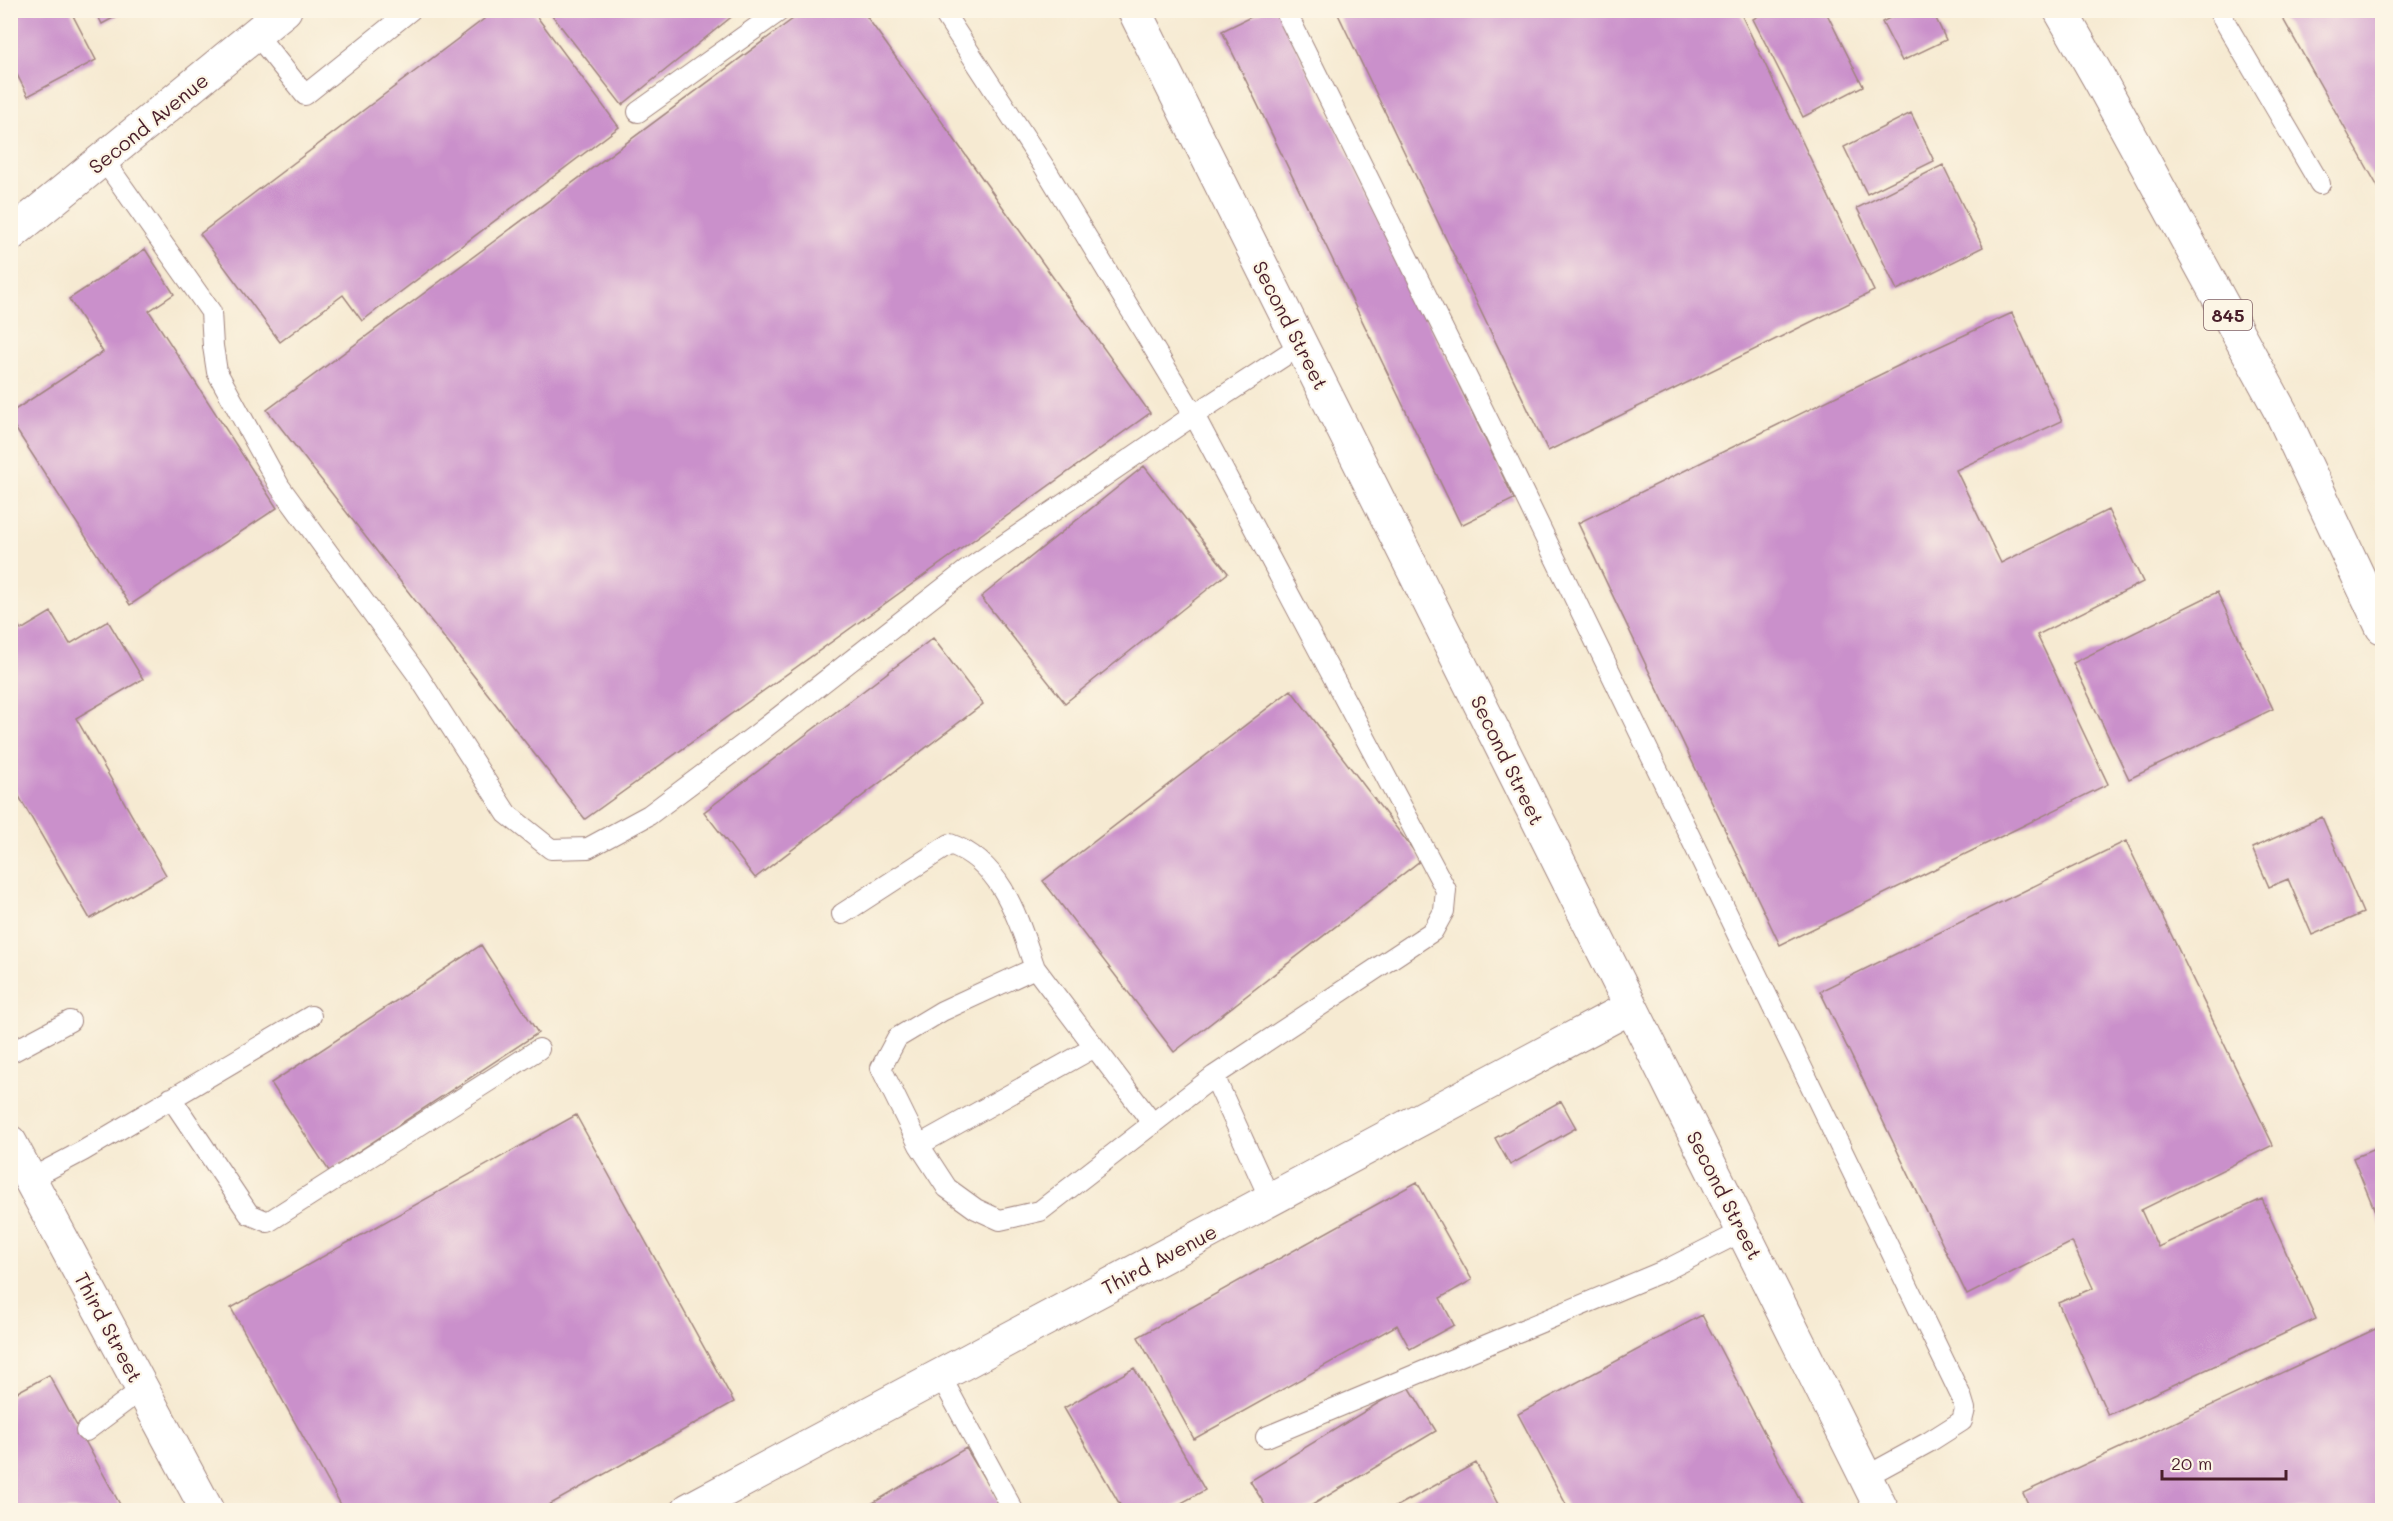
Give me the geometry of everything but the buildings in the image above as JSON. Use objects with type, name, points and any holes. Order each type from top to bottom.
[{"type":"street","name":"Second Avenue","points":[[10,235],[285,10]]},
{"type":"street","name":"Second Street","points":[[1134,10],[1882,1510]]},
{"type":"street","name":"845","points":[[2060,10],[2282,414],[2382,627]]},
{"type":"street","name":"Third Avenue","points":[[688,1510],[1631,1007]]},
{"type":"street","name":"Third Street","points":[[10,1142],[207,1510]]},
{"type":"lane","points":[[256,34],[304,95],[411,10]]},
{"type":"lane","points":[[638,112],[781,10]]},
{"type":"lane","points":[[942,10],[1045,168],[1194,415],[1446,890],[1444,911],[1433,931],[1214,1076],[1040,1211],[1000,1220],[976,1209],[947,1188],[919,1146],[881,1068],[897,1038],[942,1011],[1035,968]]},
{"type":"lane","points":[[1284,10],[1497,438],[1961,1396],[1965,1409],[1962,1421],[1865,1477]]},
{"type":"lane","points":[[2218,10],[2320,184]]},
{"type":"lane","points":[[103,159],[211,312],[217,372],[280,487],[417,674],[507,814],[551,849],[588,848],[649,815],[967,570],[1301,345]]},
{"type":"lane","points":[[842,914],[950,844],[966,850],[987,867],[1011,901],[1035,968],[1153,1124]]},
{"type":"lane","points":[[30,1179],[311,1016]]},
{"type":"lane","points":[[10,1053],[70,1021]]},
{"type":"lane","points":[[919,1146],[1095,1047]]},
{"type":"lane","points":[[171,1098],[249,1214],[268,1222],[539,1049]]},
{"type":"lane","points":[[1214,1076],[1270,1200]]},
{"type":"lane","points":[[1266,1437],[1666,1270],[1743,1230]]},
{"type":"lane","points":[[940,1376],[1012,1510]]},
{"type":"lane","points":[[86,1431],[142,1389]]}]
